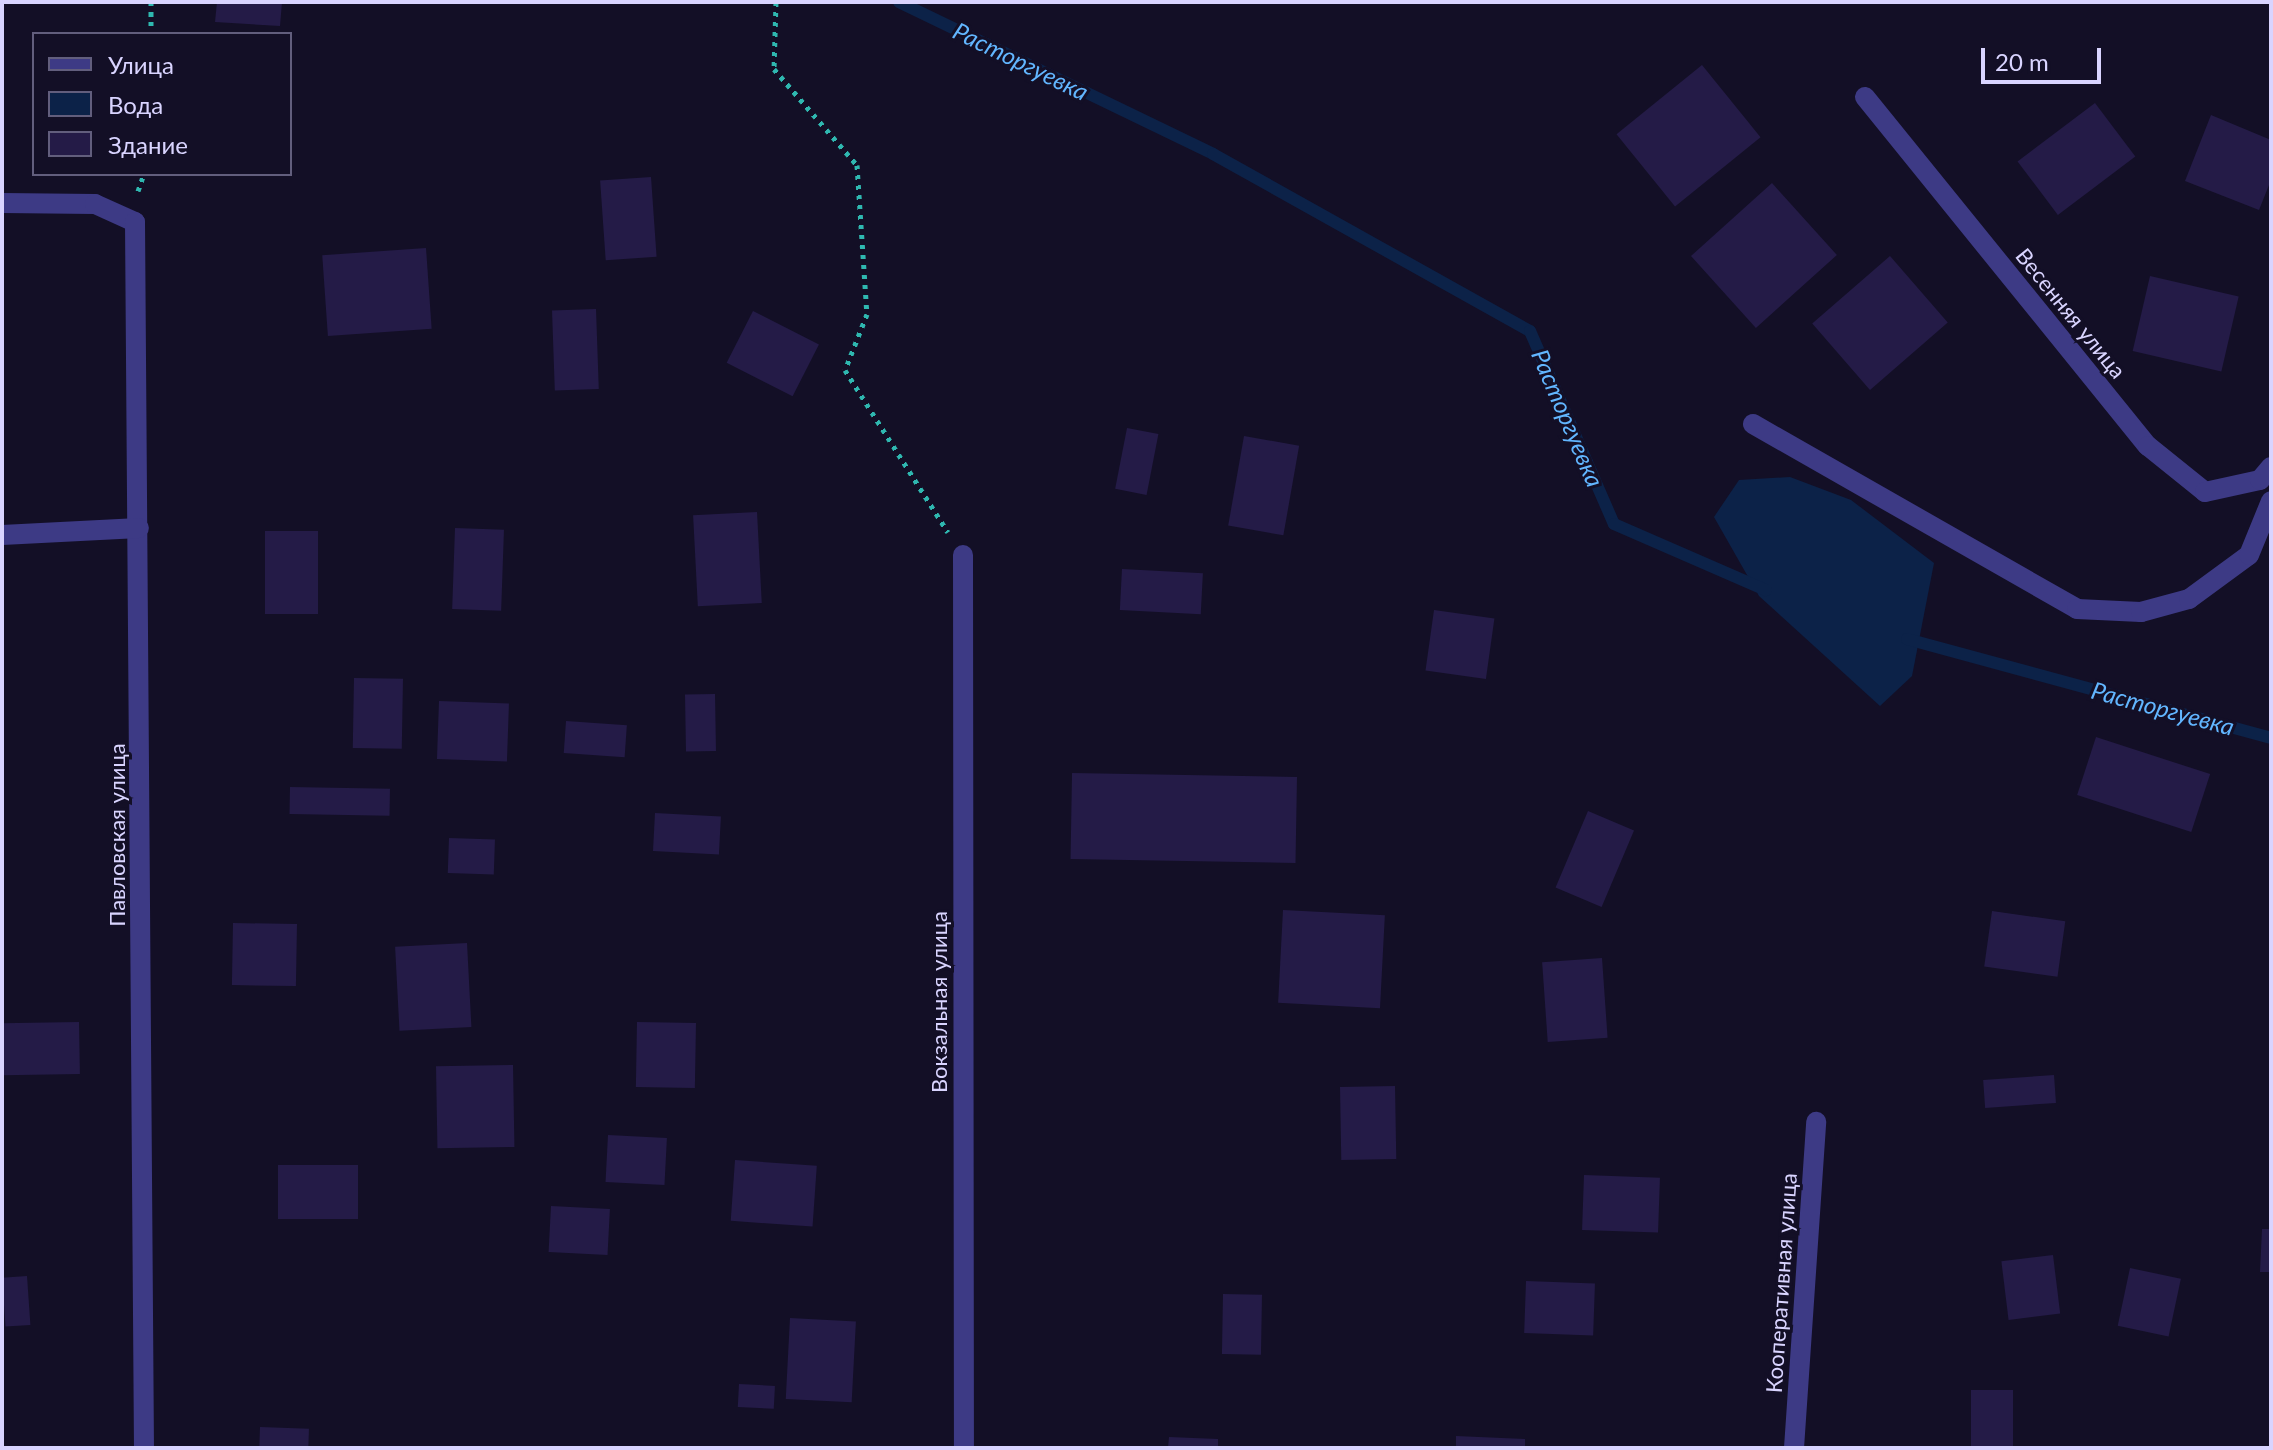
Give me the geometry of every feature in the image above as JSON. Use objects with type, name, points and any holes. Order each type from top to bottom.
[{"type":"street","name":"Весенняя улица","points":[[1865,97],[2148,446],[2205,492],[2260,480],[2271,467]]},
{"type":"street","name":"Павловская улица","points":[[2,203],[95,204],[135,222],[144,1448]]},
{"type":"street","points":[[1753,424],[2077,609],[2141,612],[2189,599],[2249,555],[2271,501]]},
{"type":"street","points":[[2,535],[139,528]]},
{"type":"street","name":"Вокзальная улица","points":[[963,555],[964,1448]]},
{"type":"street","name":"Кооперативная улица","points":[[1794,1448],[1816,1122]]},
{"type":"path","points":[[151,2],[151,32]]},
{"type":"path","points":[[776,2],[774,69],[857,165],[867,314],[845,370],[963,555]]},
{"type":"water","points":[[1790,477],[1851,500],[1934,563],[1912,676],[1880,706],[1759,596],[1714,517],[1739,480]]},
{"type":"building","points":[[217,2],[282,2],[280,26],[215,22]]},
{"type":"building","points":[[1702,65],[1761,137],[1675,206],[1617,134]]},
{"type":"building","points":[[2095,103],[2135,157],[2058,215],[2018,161]]},
{"type":"building","points":[[2211,115],[2271,140],[2271,180],[2259,210],[2185,181]]},
{"type":"building","points":[[651,177],[657,257],[606,260],[600,181]]},
{"type":"building","points":[[1772,183],[1837,255],[1756,328],[1691,256]]},
{"type":"building","points":[[426,248],[432,329],[328,336],[322,255]]},
{"type":"building","points":[[1890,256],[1948,322],[1870,390],[1812,324]]},
{"type":"building","points":[[2150,276],[2239,296],[2221,371],[2133,351]]},
{"type":"building","points":[[596,309],[599,389],[555,390],[552,311]]},
{"type":"building","points":[[753,311],[819,345],[793,396],[727,363]]},
{"type":"building","points":[[1127,428],[1158,434],[1147,495],[1115,489]]},
{"type":"building","points":[[1244,436],[1299,446],[1283,535],[1228,526]]},
{"type":"building","points":[[757,512],[762,603],[698,606],[693,515]]},
{"type":"building","points":[[455,528],[504,530],[501,611],[452,609]]},
{"type":"building","points":[[265,531],[318,531],[318,614],[265,614]]},
{"type":"building","points":[[1122,569],[1203,573],[1201,614],[1120,610]]},
{"type":"building","points":[[1434,610],[1494,618],[1486,679],[1426,670]]},
{"type":"building","points":[[354,678],[403,679],[402,749],[353,748]]},
{"type":"building","points":[[715,694],[716,751],[686,752],[685,695]]},
{"type":"building","points":[[439,701],[509,703],[507,761],[437,759]]},
{"type":"building","points":[[566,721],[627,725],[625,757],[564,753]]},
{"type":"building","points":[[2096,737],[2210,774],[2191,832],[2077,795]]},
{"type":"building","points":[[1072,773],[1297,777],[1295,863],[1071,859]]},
{"type":"building","points":[[290,787],[390,789],[390,816],[290,814]]},
{"type":"building","points":[[1588,811],[1634,831],[1602,907],[1556,887]]},
{"type":"building","points":[[655,813],[721,816],[719,854],[653,851]]},
{"type":"building","points":[[449,838],[495,840],[494,875],[448,873]]},
{"type":"building","points":[[1283,910],[1385,915],[1380,1008],[1278,1003]]},
{"type":"building","points":[[1992,911],[2065,921],[2057,977],[1984,966]]},
{"type":"building","points":[[233,923],[297,924],[296,986],[232,985]]},
{"type":"building","points":[[467,943],[471,1027],[399,1031],[395,947]]},
{"type":"building","points":[[1602,958],[1608,1038],[1548,1042],[1542,962]]},
{"type":"building","points":[[79,1022],[80,1074],[3,1075],[2,1023]]},
{"type":"building","points":[[637,1022],[696,1023],[695,1088],[636,1087]]},
{"type":"building","points":[[513,1065],[514,1147],[437,1148],[436,1066]]},
{"type":"building","points":[[2054,1075],[2056,1103],[1985,1108],[1983,1080]]},
{"type":"building","points":[[1395,1086],[1396,1159],[1341,1160],[1340,1087]]},
{"type":"building","points":[[608,1135],[667,1138],[664,1185],[606,1182]]},
{"type":"building","points":[[735,1160],[817,1166],[813,1227],[731,1221]]},
{"type":"building","points":[[278,1165],[358,1165],[358,1219],[278,1219]]},
{"type":"building","points":[[1584,1175],[1660,1178],[1658,1233],[1582,1230]]},
{"type":"building","points":[[551,1206],[610,1209],[608,1255],[549,1252]]},
{"type":"building","points":[[2262,1229],[2271,1229],[2271,1272],[2260,1272]]},
{"type":"building","points":[[2053,1255],[2060,1314],[2009,1320],[2001,1261]]},
{"type":"building","points":[[2130,1268],[2181,1279],[2169,1337],[2118,1326]]},
{"type":"building","points":[[27,1276],[30,1325],[5,1327],[2,1278]]},
{"type":"building","points":[[1526,1281],[1595,1283],[1593,1335],[1524,1333]]},
{"type":"building","points":[[1223,1294],[1262,1295],[1261,1355],[1222,1354]]},
{"type":"building","points":[[790,1318],[856,1321],[852,1402],[786,1399]]},
{"type":"building","points":[[739,1384],[775,1386],[774,1409],[738,1407]]},
{"type":"building","points":[[1971,1390],[2013,1390],[2013,1448],[1971,1448]]},
{"type":"building","points":[[260,1427],[309,1429],[308,1448],[259,1448]]},
{"type":"building","points":[[1456,1436],[1525,1439],[1525,1448],[1456,1448]]},
{"type":"building","points":[[1169,1437],[1218,1439],[1218,1448],[1168,1448]]},
{"type":"waterway","name":"Расторгуевка","points":[[899,2],[1213,154],[1530,331],[1614,524],[1766,590]]},
{"type":"waterway","name":"Расторгуевка","points":[[1907,639],[2271,738]]}]
